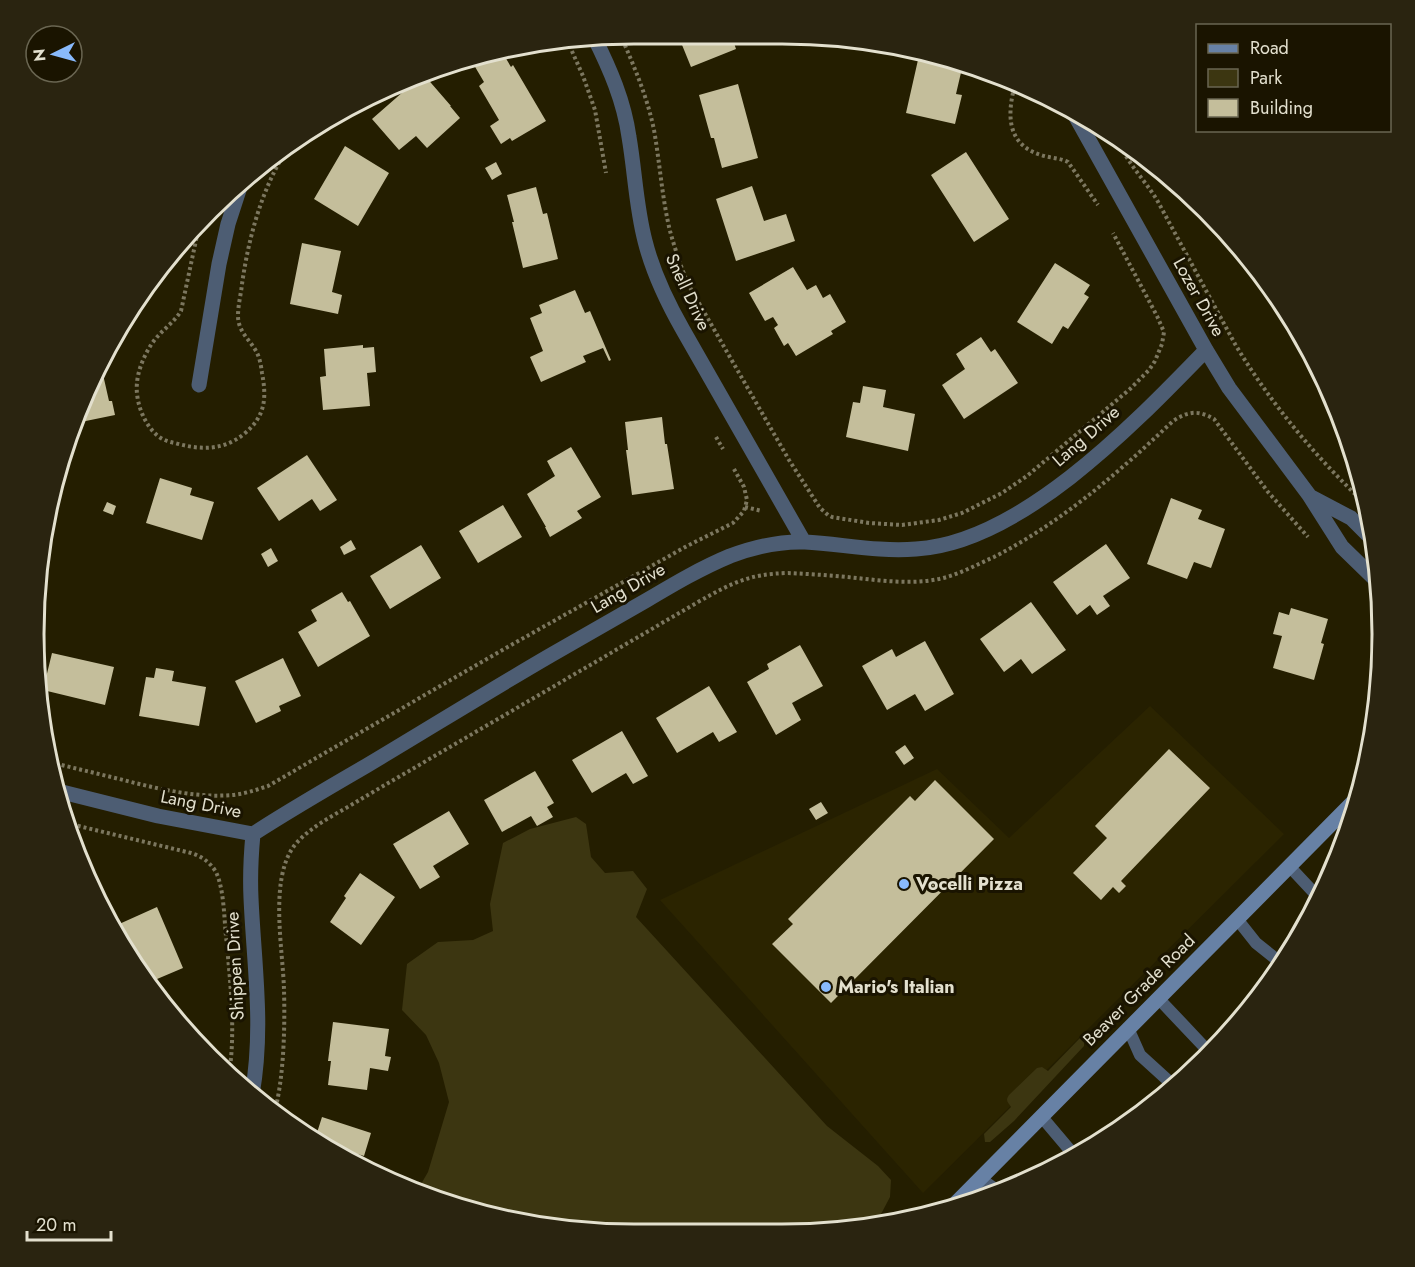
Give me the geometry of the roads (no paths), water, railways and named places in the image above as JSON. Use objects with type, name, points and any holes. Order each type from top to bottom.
[{"type":"main road","name":"Beaver Grade Road","points":[[965,1194],[1343,812]]},
{"type":"street","name":"Snell Drive","points":[[598,45],[616,84],[623,109],[629,136],[639,215],[654,271],[683,330],[804,542]]},
{"type":"street","name":"Lozer Drive","points":[[1081,126],[1206,350],[1241,406],[1309,495],[1342,547],[1368,572]]},
{"type":"street","points":[[199,385],[219,264],[237,197]]},
{"type":"street","name":"Lang Drive","points":[[66,793],[158,816],[253,834],[506,682],[686,577],[727,557],[748,549],[804,542],[878,549],[919,549],[957,542],[986,531],[1017,515],[1077,472],[1161,396],[1206,350]]},
{"type":"street","name":"Lozer Drive","points":[[1309,495],[1351,518],[1362,529]]},
{"type":"street","name":"Shippen Drive","points":[[253,834],[251,897],[259,1031],[254,1085]]},
{"type":"lane","points":[[1290,867],[1312,891]]},
{"type":"lane","points":[[1237,920],[1256,944],[1274,958]]},
{"type":"lane","points":[[1158,998],[1203,1046]]},
{"type":"lane","points":[[1128,1028],[1140,1055],[1167,1080]]},
{"type":"lane","points":[[1041,1116],[1068,1148]]},
{"type":"lane","points":[[980,1178],[990,1185]]},
{"type":"place","name":"Vocelli Pizza","points":[[904,884]]},
{"type":"place","name":"Mario's Italian","points":[[826,987]]}]
